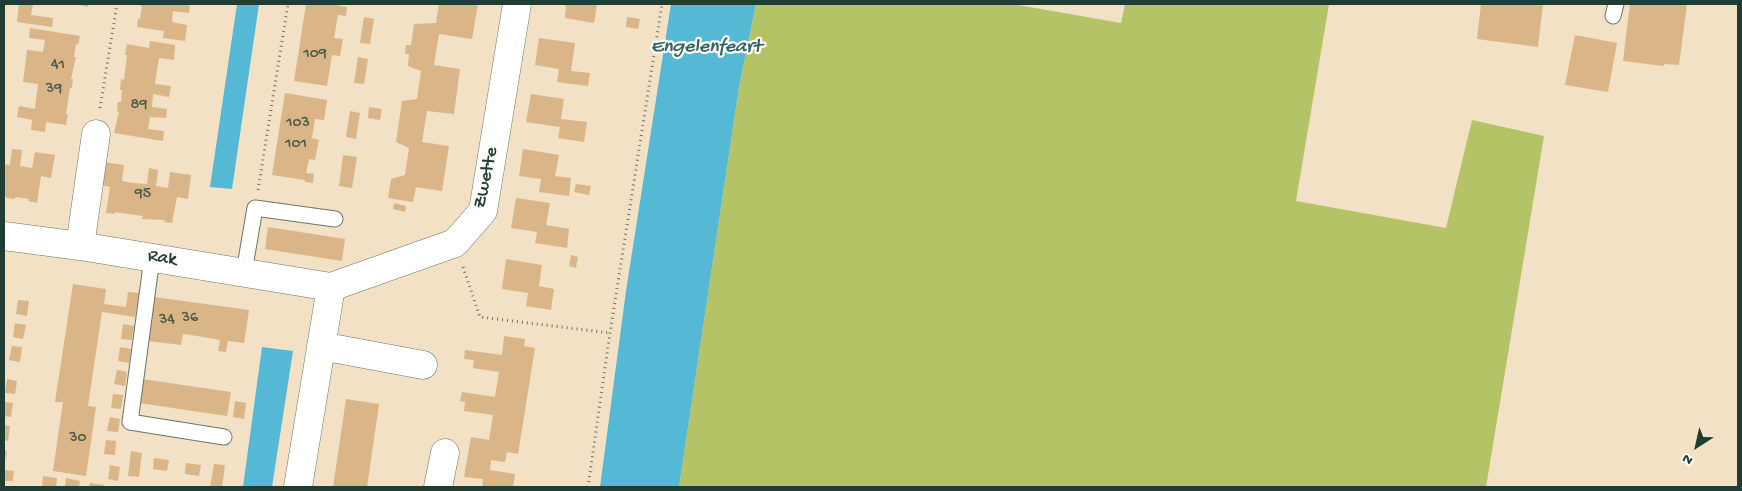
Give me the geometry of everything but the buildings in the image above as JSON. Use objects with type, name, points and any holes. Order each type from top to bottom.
[{"type":"street","name":"Zwette","points":[[455,243],[483,210],[517,4]]},
{"type":"street","points":[[80,246],[96,134]]},
{"type":"street","name":"Rak","points":[[4,236],[80,246],[331,287]]},
{"type":"street","points":[[298,487],[331,287],[455,243]]},
{"type":"street","points":[[321,346],[423,365]]},
{"type":"street","points":[[438,487],[445,453]]},
{"type":"lane","points":[[244,272],[256,208],[336,219]]},
{"type":"lane","points":[[152,258],[130,422],[224,437]]},
{"type":"path","points":[[96,134],[117,4]]},
{"type":"path","points":[[256,208],[288,4]]},
{"type":"path","points":[[588,487],[610,333],[662,4]]},
{"type":"path","points":[[455,243],[480,317],[610,333]]},
{"type":"green space","points":[[756,4],[1012,4],[1121,23],[1125,4],[1329,4],[1296,201],[1446,228],[1472,120],[1544,136],[1486,487],[679,487],[739,87]]},
{"type":"water","points":[[237,4],[259,4],[232,189],[210,187]]},
{"type":"water","name":"Engelenfeart","points":[[671,4],[756,4],[739,87],[679,487],[600,487],[626,291]]},
{"type":"water","points":[[262,347],[293,351],[272,487],[243,487]]}]
